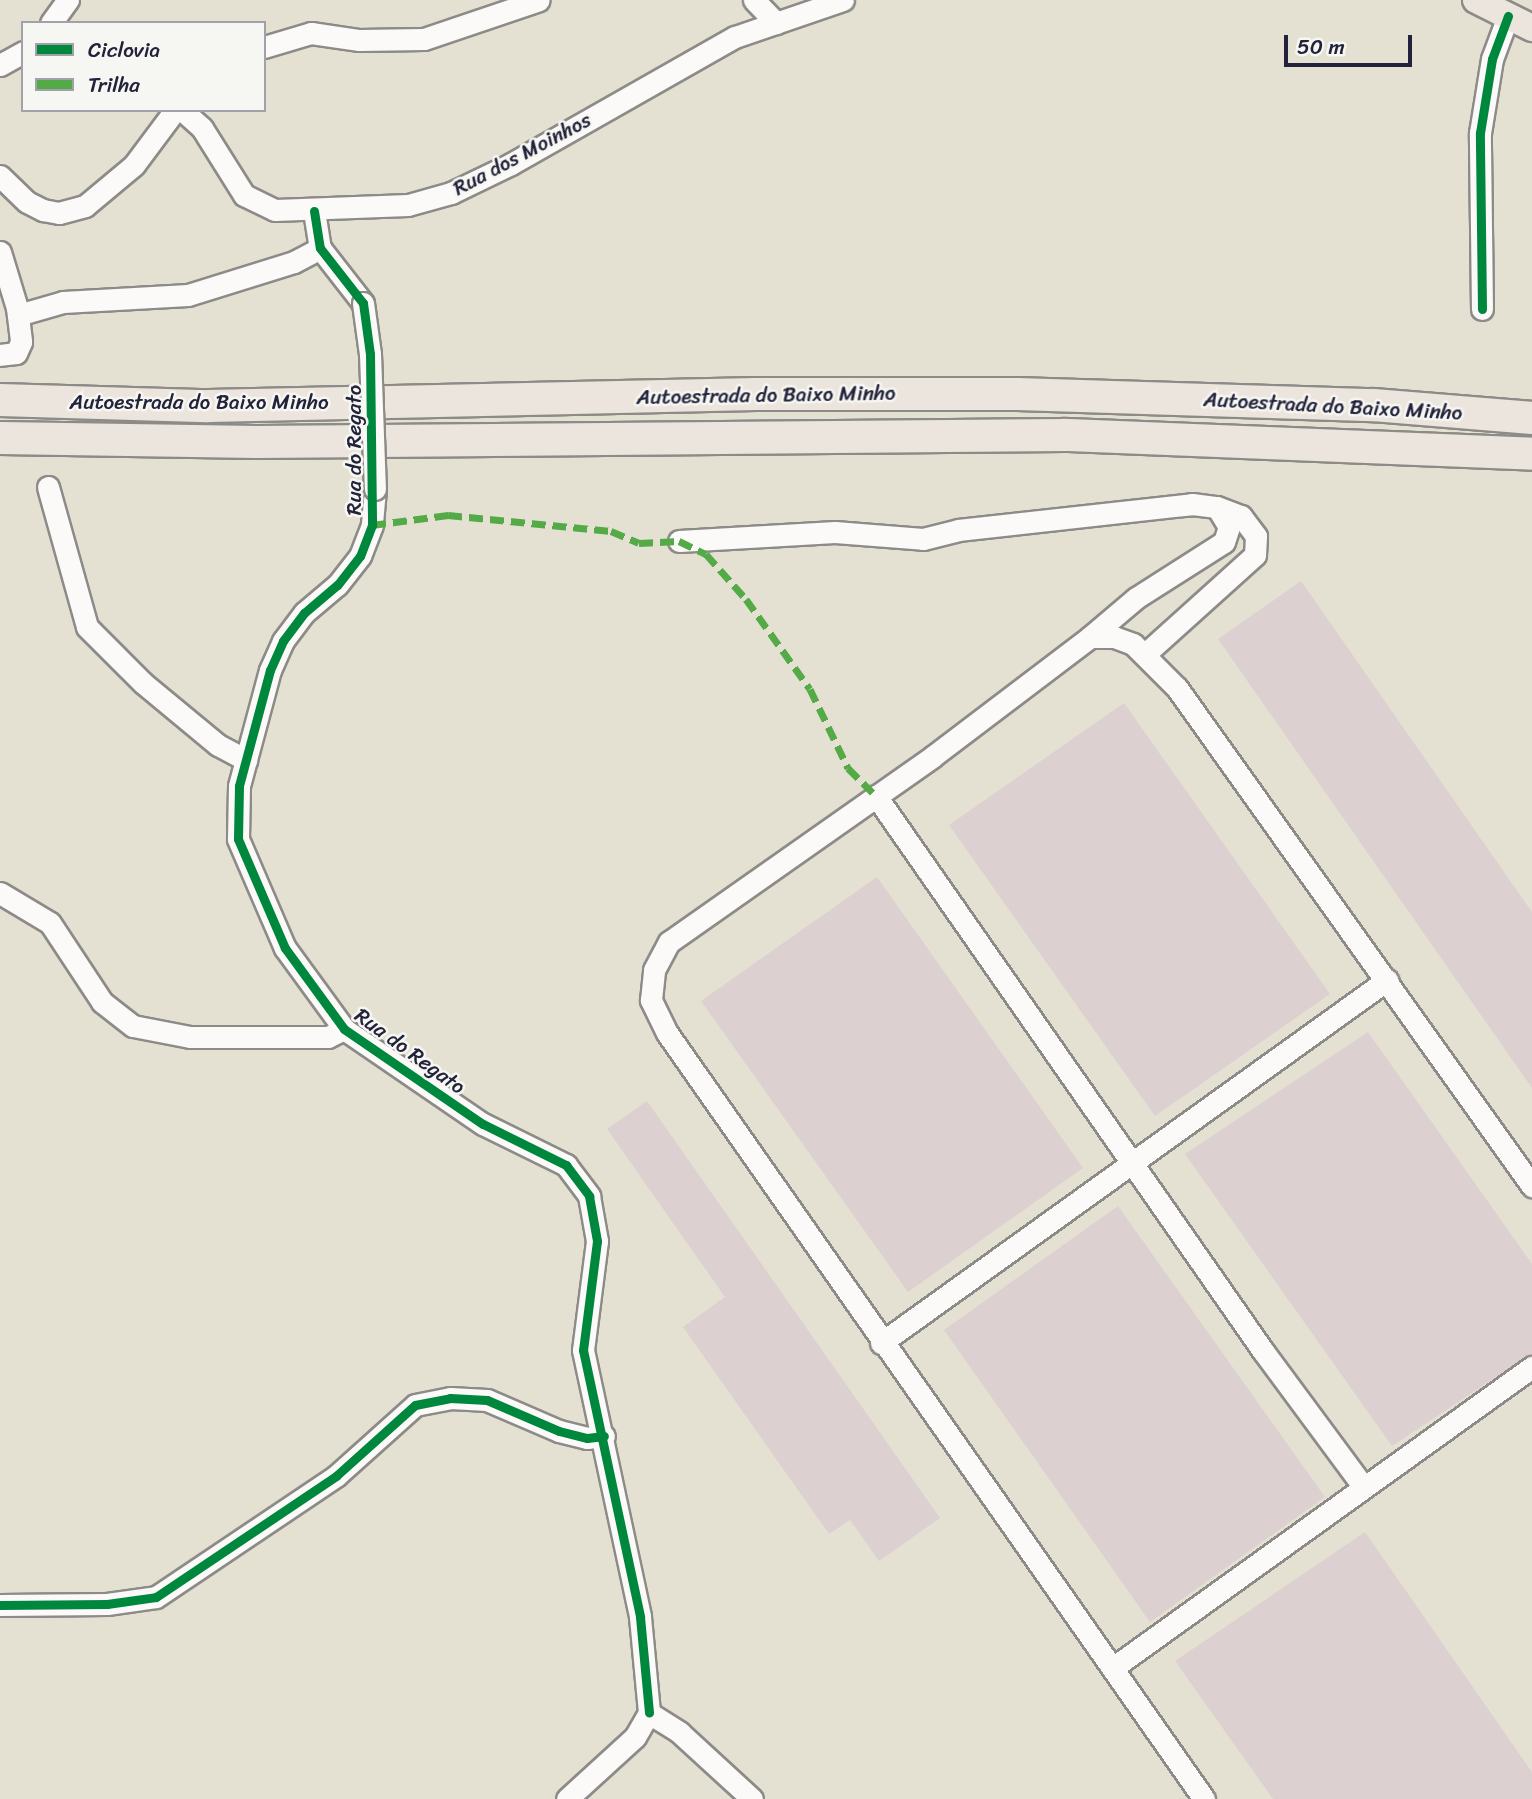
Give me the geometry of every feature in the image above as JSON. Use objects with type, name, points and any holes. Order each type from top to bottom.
[{"type":"highway","name":"Autoestrada do Baixo Minho","points":[[0,400],[208,406],[756,394],[1017,394],[1374,405],[1532,418]]},
{"type":"highway","name":"Autoestrada do Baixo Minho","points":[[0,438],[257,442],[1066,435],[1532,454]]},
{"type":"main road","points":[[1476,0],[1532,28]]},
{"type":"street","points":[[52,21],[68,0]]},
{"type":"street","points":[[266,46],[311,33],[359,40],[424,39],[539,0]]},
{"type":"street","points":[[754,0],[775,23]]},
{"type":"street","name":"Rua dos Moinhos","points":[[184,112],[202,128],[244,195],[275,210],[314,211],[408,205],[451,192],[511,164],[735,37],[844,0]]},
{"type":"street","points":[[1482,309],[1480,133],[1492,59],[1508,16]]},
{"type":"street","points":[[0,65],[21,53]]},
{"type":"street","points":[[0,176],[27,202],[43,209],[59,213],[85,206],[134,164],[173,112]]},
{"type":"street","name":"Rua do Regato","points":[[314,211],[320,248],[363,303],[370,355],[375,489],[372,525],[360,556],[283,641],[270,670],[239,786],[238,839],[285,948],[344,1029],[483,1124],[566,1165],[589,1196],[597,1241],[583,1350],[604,1436],[640,1617],[649,1713]]},
{"type":"street","points":[[18,316],[63,302],[188,295],[294,262],[320,248]]},
{"type":"street","points":[[0,252],[18,316],[21,342],[16,353],[0,355]]},
{"type":"street","points":[[48,487],[87,627],[143,683],[218,745],[246,760]]},
{"type":"street","points":[[679,541],[835,532],[923,539],[958,530],[1192,504],[1217,507],[1241,516],[1256,536],[1255,555],[1144,654]]},
{"type":"street","points":[[1204,1799],[1114,1667],[881,1343],[667,1033],[651,1000],[654,970],[669,942],[876,796],[1090,637],[1136,598],[1224,542],[1229,527],[1217,507]]},
{"type":"street","points":[[1090,637],[1114,638],[1133,644],[1177,688],[1532,1186]]},
{"type":"street","points":[[876,796],[1130,1161],[1363,1486]]},
{"type":"street","points":[[0,893],[50,923],[102,1002],[133,1026],[190,1037],[328,1037],[344,1029]]},
{"type":"street","points":[[881,1343],[1130,1161],[1387,980]]},
{"type":"street","points":[[1114,1667],[1532,1367]]},
{"type":"street","points":[[0,1605],[107,1604],[156,1597],[336,1476],[415,1405],[450,1398],[487,1400],[559,1431],[587,1438],[604,1436]]},
{"type":"street","points":[[567,1799],[635,1737],[649,1713],[679,1732],[752,1799]]},
{"type":"building","points":[[1301,581],[1532,912],[1532,1088],[1218,639]]},
{"type":"building","points":[[1124,703],[1330,994],[1155,1116],[949,825]]},
{"type":"building","points":[[877,877],[1083,1168],[908,1292],[701,1001]]},
{"type":"building","points":[[1368,1032],[1532,1264],[1532,1353],[1392,1446],[1185,1154]]},
{"type":"building","points":[[647,1101],[940,1518],[879,1561],[850,1520],[829,1534],[683,1327],[725,1297],[607,1129]]},
{"type":"building","points":[[1118,1206],[1325,1497],[1150,1622],[944,1330]]},
{"type":"building","points":[[1365,1532],[1532,1772],[1532,1799],[1273,1799],[1175,1661]]},
{"type":"marked path","points":[[372,525],[448,515],[611,531],[639,543],[679,541],[706,554],[746,599],[810,689],[848,768],[876,796]]},
{"type":"cycle path","points":[[1482,309],[1480,133],[1492,59],[1508,16]]},
{"type":"cycle path","points":[[314,211],[320,248],[363,303],[370,354],[372,525],[360,556],[337,585],[304,613],[283,641],[270,670],[239,786],[238,839],[285,948],[344,1029],[483,1124],[566,1165],[589,1196],[597,1241],[583,1350],[640,1617],[649,1713]]},
{"type":"cycle path","points":[[0,1605],[107,1604],[156,1597],[336,1476],[415,1405],[450,1398],[487,1400],[559,1431],[587,1438],[604,1436]]}]
